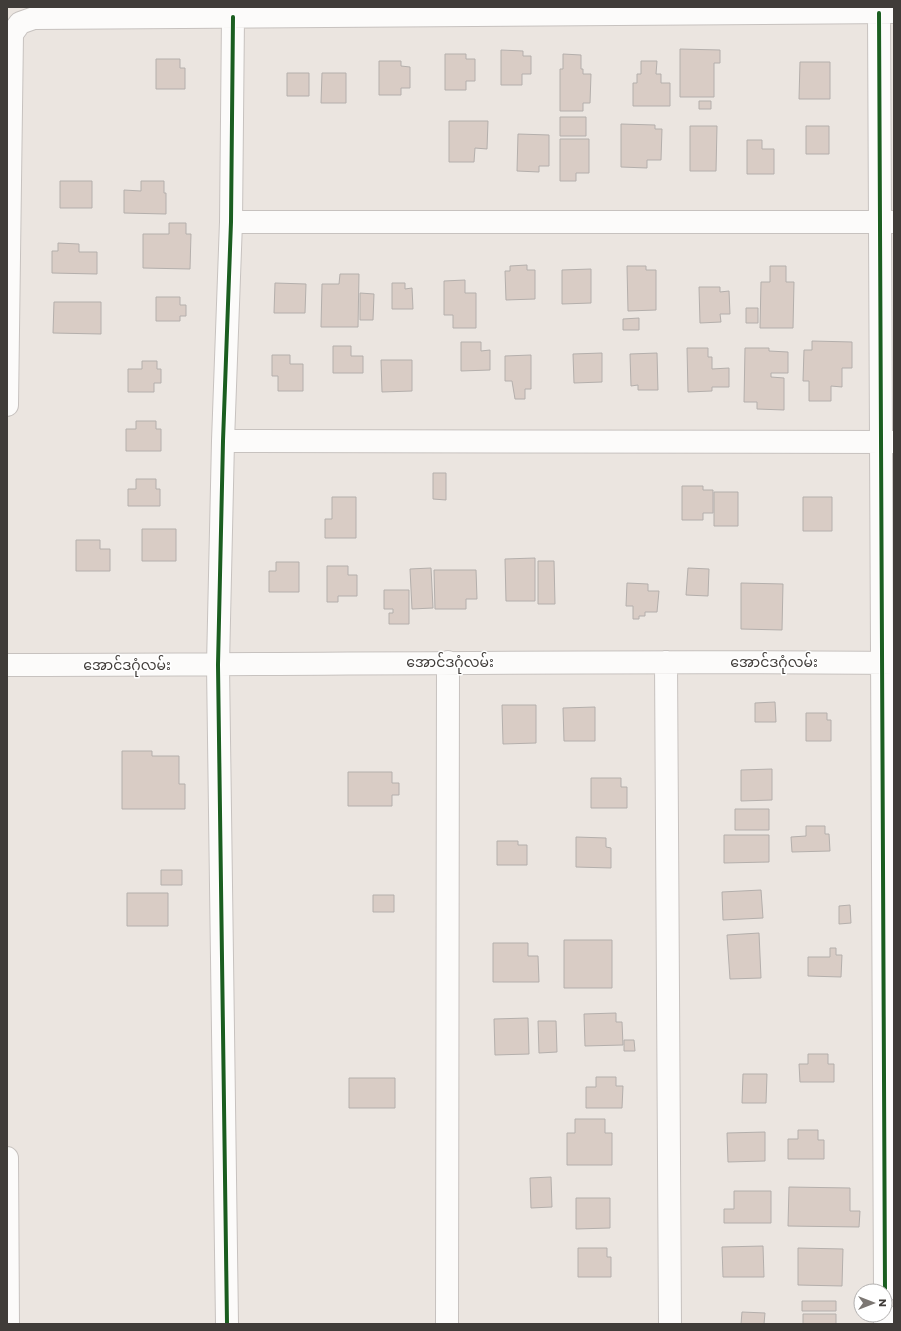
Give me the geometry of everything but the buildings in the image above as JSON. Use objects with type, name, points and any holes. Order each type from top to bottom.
[{"type":"street","points":[[7,405],[9,56],[12,34],[20,23],[34,18],[233,17],[279,12],[887,13],[888,663],[885,1283]]},
{"type":"street","points":[[227,1324],[218,665],[223,441],[231,222],[233,17]]},
{"type":"street","points":[[231,222],[887,222]]},
{"type":"street","points":[[223,441],[888,442]]},
{"type":"street","points":[[447,1324],[448,662]]},
{"type":"street","name":"အောင်ဒဂုံလမ်း","points":[[7,665],[218,665],[448,662],[888,663]]},
{"type":"street","points":[[666,662],[670,1324]]},
{"type":"street","points":[[7,1158],[8,1324]]},
{"type":"cycle path","points":[[879,13],[885,1283]]},
{"type":"cycle path","points":[[227,1324],[218,665],[223,441],[231,222],[233,17]]}]
